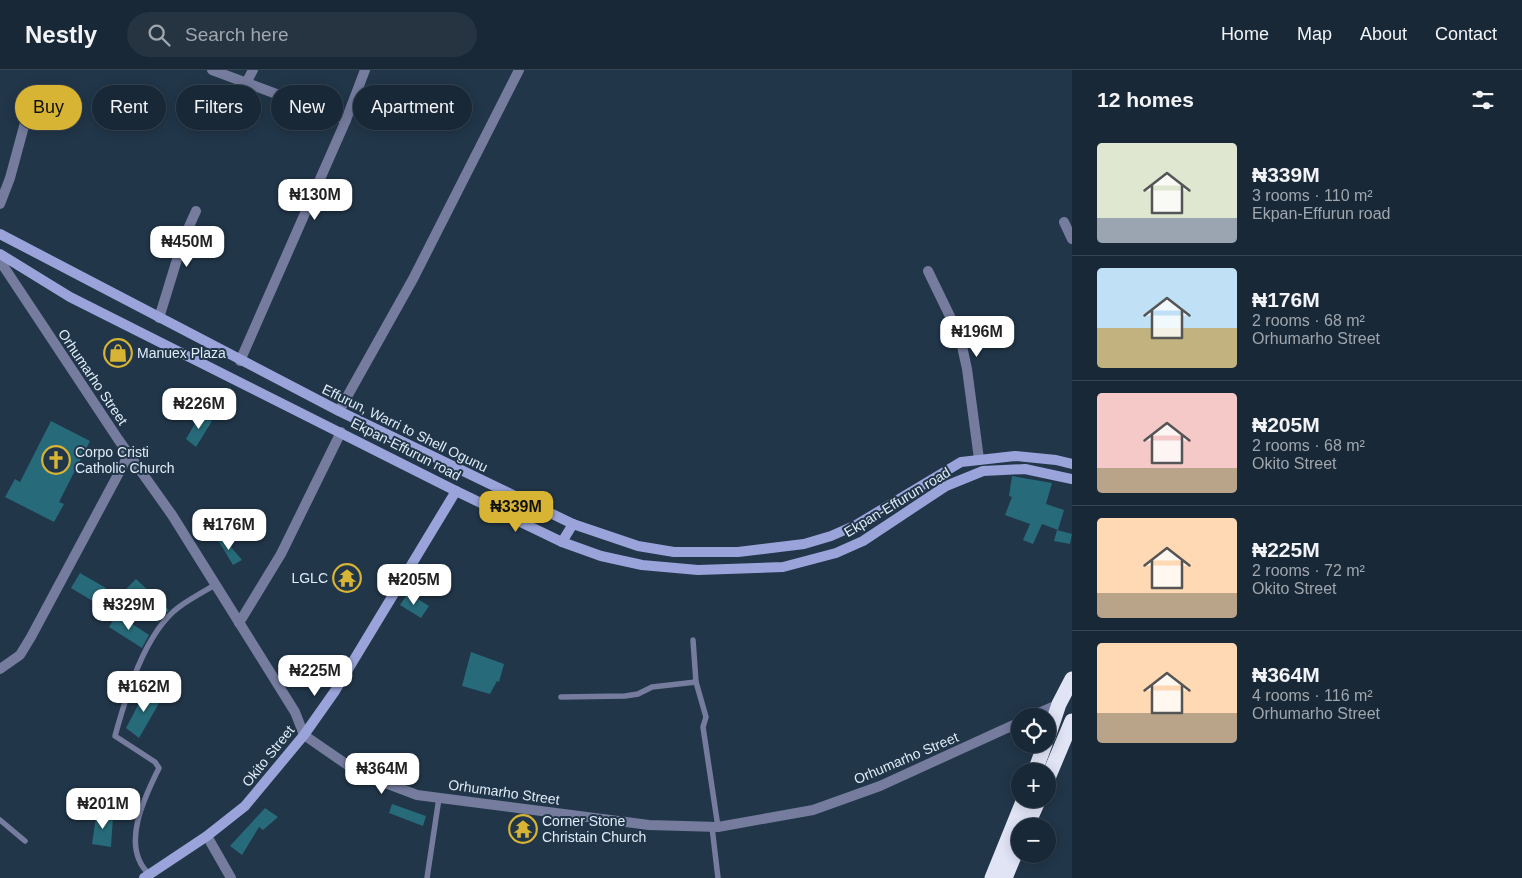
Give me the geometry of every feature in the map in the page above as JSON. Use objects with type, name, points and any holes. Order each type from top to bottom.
[{"type":"highway","points":[[1056,713],[1072,679]]},
{"type":"highway","points":[[1054,763],[1072,721]]},
{"type":"highway","points":[[992,878],[1020,808]]},
{"type":"highway","points":[[1005,878],[1011,863]]},
{"type":"main road","name":"Effurun, Warri to Shell Ogunu","points":[[0,234],[339,412],[573,524],[638,546],[674,552],[738,552],[804,544],[831,536],[856,525],[933,477],[961,462],[1015,456],[1056,460],[1072,464]]},
{"type":"main road","name":"Ekpan-Effurun road","points":[[0,254],[104,314],[562,542],[601,556],[642,565],[698,570],[783,567],[836,553],[863,541],[946,486],[965,477],[983,472],[1025,469],[1072,479]]},
{"type":"main road","name":"Okito Street","points":[[146,876],[207,836],[245,806],[304,734],[335,691],[456,490]]},
{"type":"main road","points":[[562,542],[573,524]]},
{"type":"street","points":[[212,70],[346,120]]},
{"type":"street","points":[[246,83],[253,70]]},
{"type":"street","points":[[240,361],[346,120],[365,70]]},
{"type":"street","points":[[339,412],[413,279],[519,70]]},
{"type":"street","points":[[0,204],[10,178],[23,130]]},
{"type":"street","points":[[159,318],[183,240],[196,211]]},
{"type":"street","points":[[1064,222],[1072,239]]},
{"type":"street","name":"Orhumarho Street","points":[[0,261],[128,454],[172,515],[295,712],[304,734],[359,773],[417,795],[649,825],[715,827],[813,810],[880,786],[1011,726]]},
{"type":"street","points":[[928,271],[960,337],[967,369],[979,459]]},
{"type":"street","points":[[239,623],[281,554],[341,432]]},
{"type":"street","points":[[0,669],[20,654],[31,638],[128,454]]},
{"type":"street","points":[[1050,708],[1059,704]]},
{"type":"street","points":[[207,836],[231,878]]},
{"type":"lane","points":[[146,876],[140,867],[135,850],[138,824],[147,791],[159,768],[155,762],[115,736],[128,688],[158,629],[178,608],[215,585]]},
{"type":"lane","points":[[693,640],[696,682],[706,717],[703,727],[715,827],[718,878]]},
{"type":"lane","points":[[560,697],[625,696],[638,694],[652,687],[696,682]]},
{"type":"lane","points":[[427,878],[439,798]]},
{"type":"lane","points":[[0,820],[25,841]]},
{"type":"building","points":[[200,415],[212,421],[196,447],[186,439]]},
{"type":"building","name":"Corpo Cristi Catholic Church","points":[[51,421],[90,441],[59,502],[64,504],[54,522],[5,497],[15,479],[20,482]]},
{"type":"building","points":[[1012,476],[1052,483],[1046,504],[1064,510],[1058,530],[1042,524],[1033,544],[1023,540],[1030,524],[1005,515],[1012,497],[1009,496]]},
{"type":"building","points":[[1057,530],[1072,534],[1070,544],[1054,541]]},
{"type":"building","points":[[220,534],[242,560],[233,565],[216,537]]},
{"type":"building","points":[[80,573],[106,588],[96,603],[71,588]]},
{"type":"building","points":[[136,579],[169,610],[158,622],[124,591]]},
{"type":"building","points":[[408,593],[429,606],[421,618],[400,605]]},
{"type":"building","points":[[117,614],[149,635],[142,648],[109,627]]},
{"type":"building","points":[[471,652],[504,664],[499,682],[497,681],[490,694],[462,686]]},
{"type":"building","points":[[147,688],[162,698],[139,738],[126,728]]},
{"type":"building","points":[[392,804],[426,816],[423,826],[389,813]]},
{"type":"building","points":[[265,808],[278,817],[263,830],[259,827],[242,855],[230,846]]},
{"type":"building","points":[[97,811],[113,816],[111,847],[92,844]]},
{"type":"place","name":"Manuex Plaza","points":[[118,353]]},
{"type":"place","name":"Corpo Cristi Catholic Church","points":[[56,460]]},
{"type":"place","name":"LGLC","points":[[347,578]]},
{"type":"place","name":"Corner Stone Christain Church","points":[[523,829]]}]
